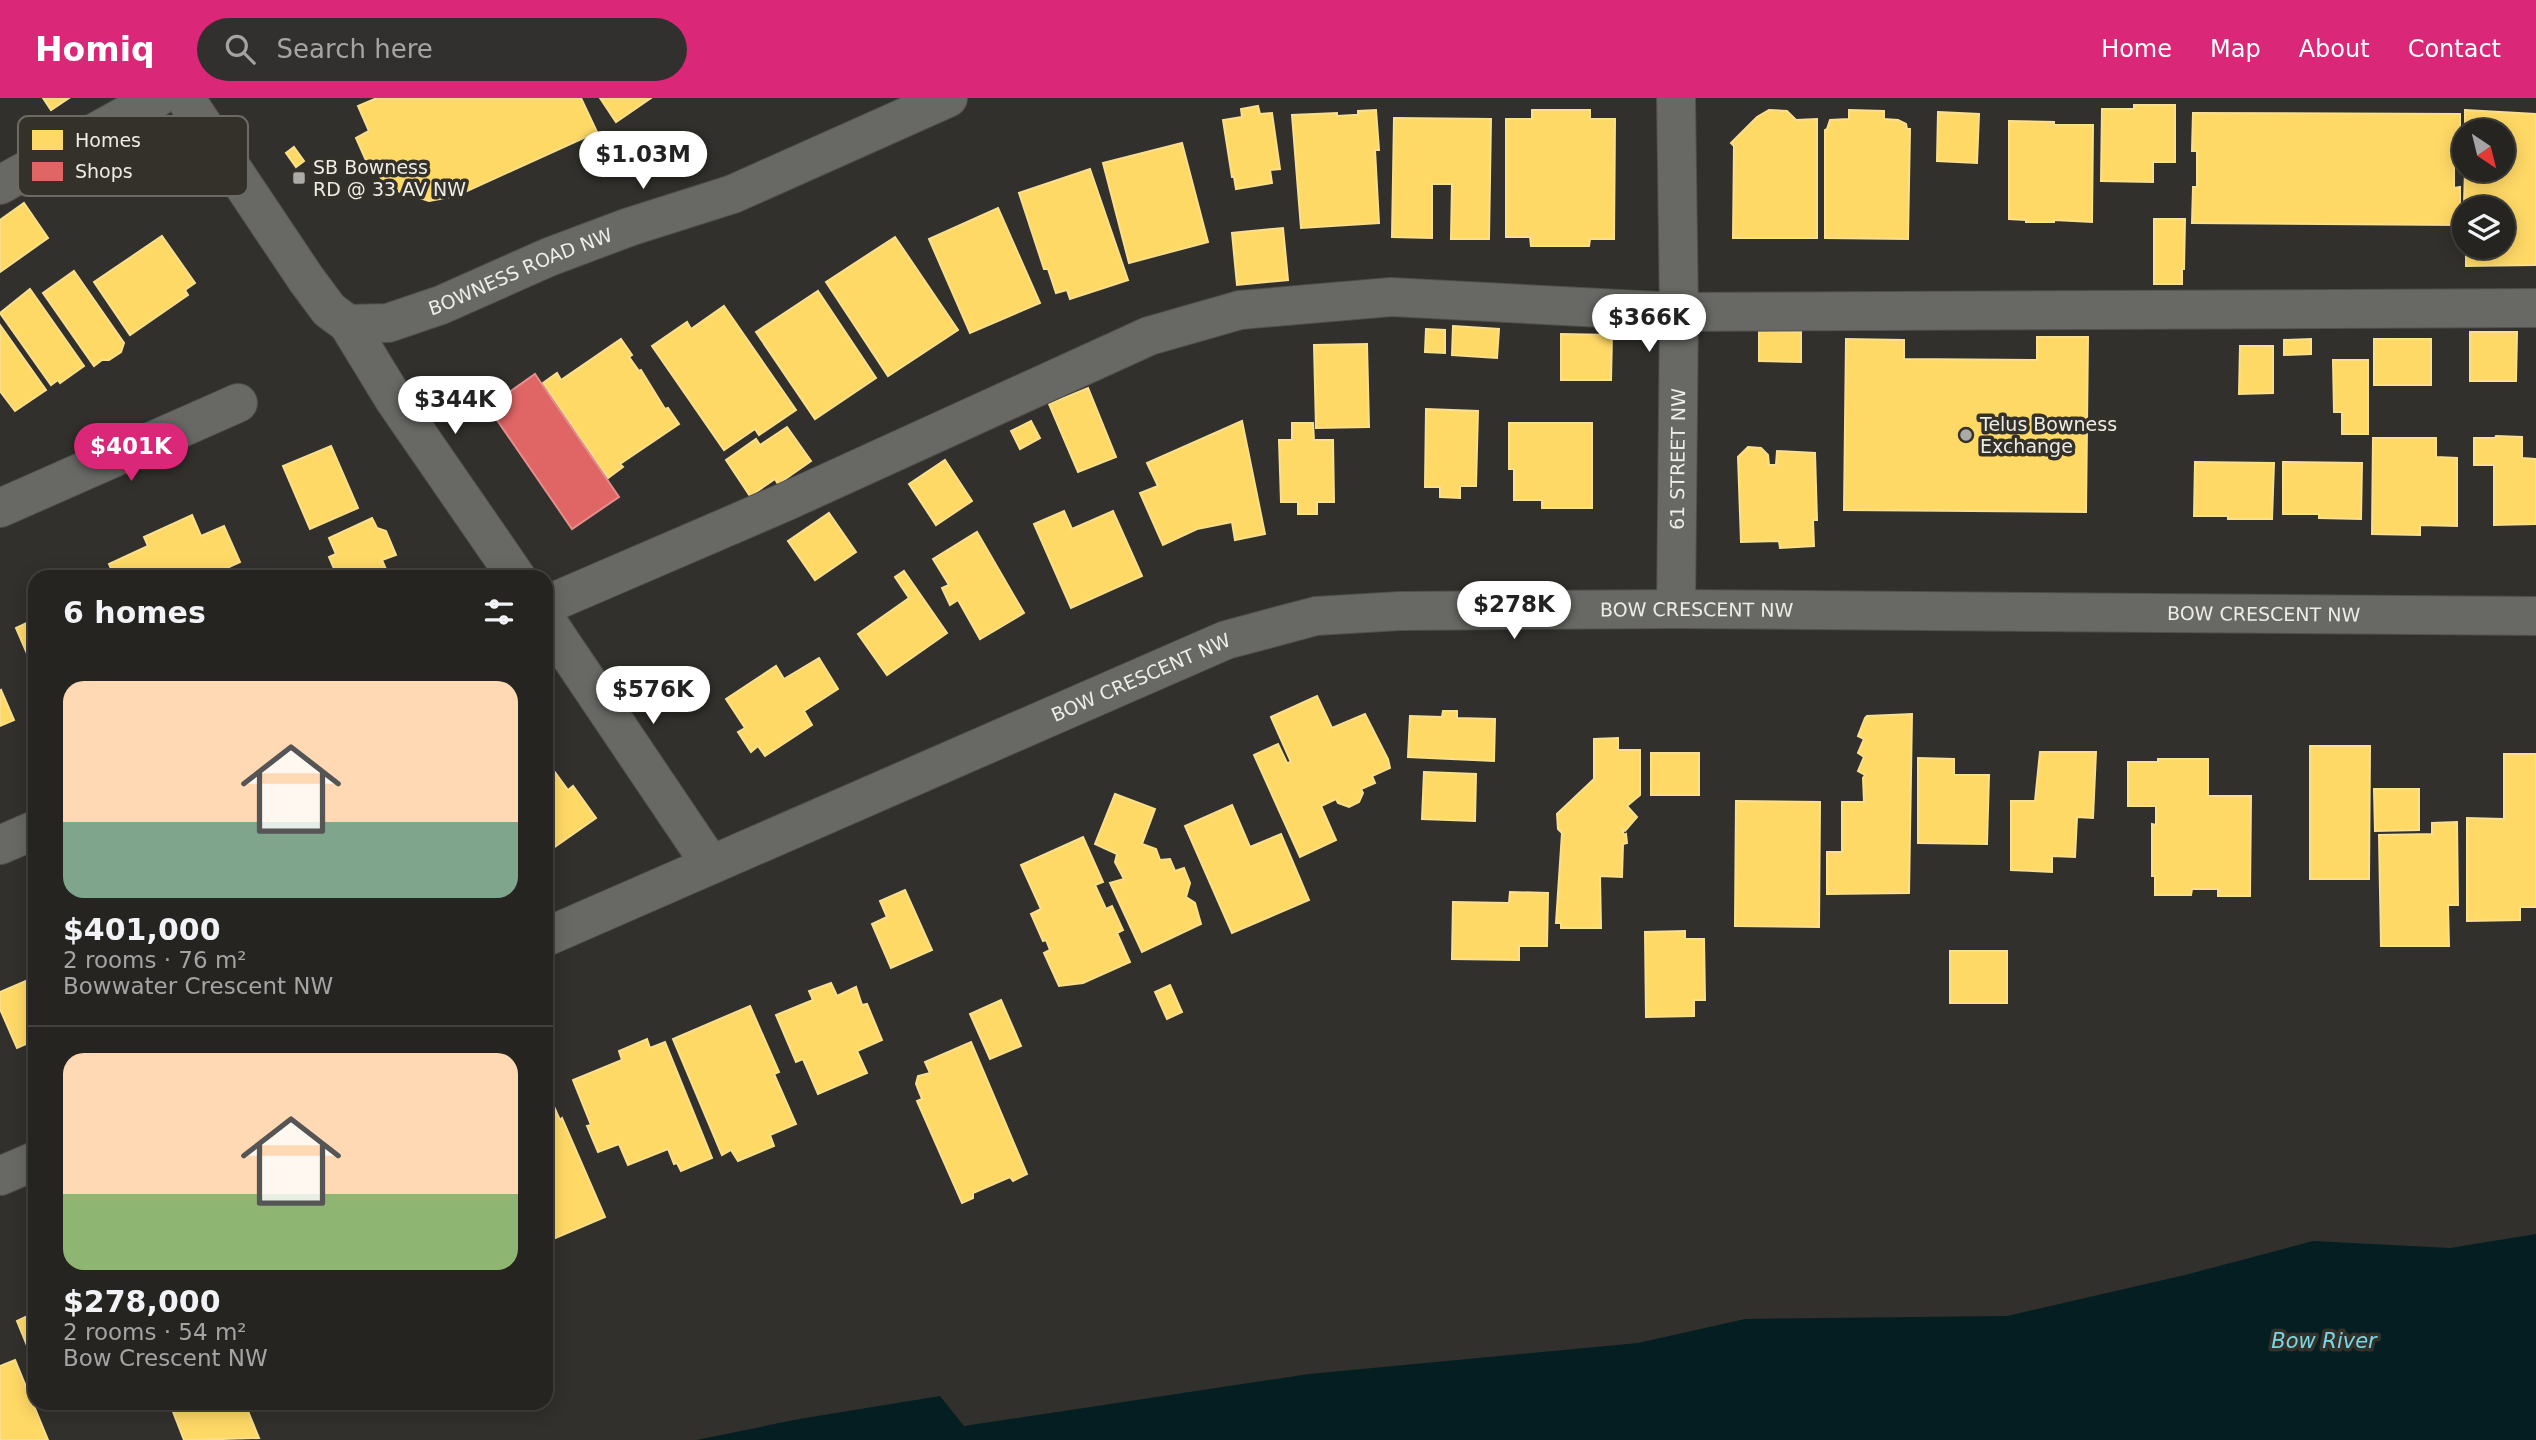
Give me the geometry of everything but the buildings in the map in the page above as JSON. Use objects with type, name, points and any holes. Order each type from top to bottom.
[{"type":"street","points":[[125,116],[157,98]]},
{"type":"street","points":[[185,98],[197,116]]},
{"type":"street","name":"BOWNESS ROAD NW","points":[[348,324],[388,323],[441,305],[549,257],[629,227],[733,194],[948,98]]},
{"type":"street","name":"61 STREET NW","points":[[1676,98],[1679,312],[1676,609]]},
{"type":"street","points":[[0,185],[18,175]]},
{"type":"street","points":[[248,192],[329,310],[348,324],[395,401],[511,570]]},
{"type":"street","points":[[553,603],[785,502],[1149,336],[1240,310],[1391,297],[1679,312],[2536,308]]},
{"type":"street","points":[[0,508],[238,403]]},
{"type":"street","name":"BOW CRESCENT NW","points":[[553,934],[1215,645],[1316,616],[1400,611],[1676,609],[2536,616]]},
{"type":"street","points":[[553,630],[711,865]]},
{"type":"street","points":[[0,845],[28,833]]},
{"type":"street","points":[[0,1176],[28,1164]]},
{"type":"water","name":"Bow River","points":[[2536,1234],[2536,1440],[697,1440],[799,1419],[940,1396],[964,1426],[1309,1374],[1638,1343],[1745,1319],[2007,1316],[2185,1275],[2313,1241],[2450,1248]]},
{"type":"place","name":"SB Bowness RD @ 33 AV NW","points":[[299,178]]},
{"type":"place","name":"Telus Bowness Exchange","points":[[1966,435]]}]
